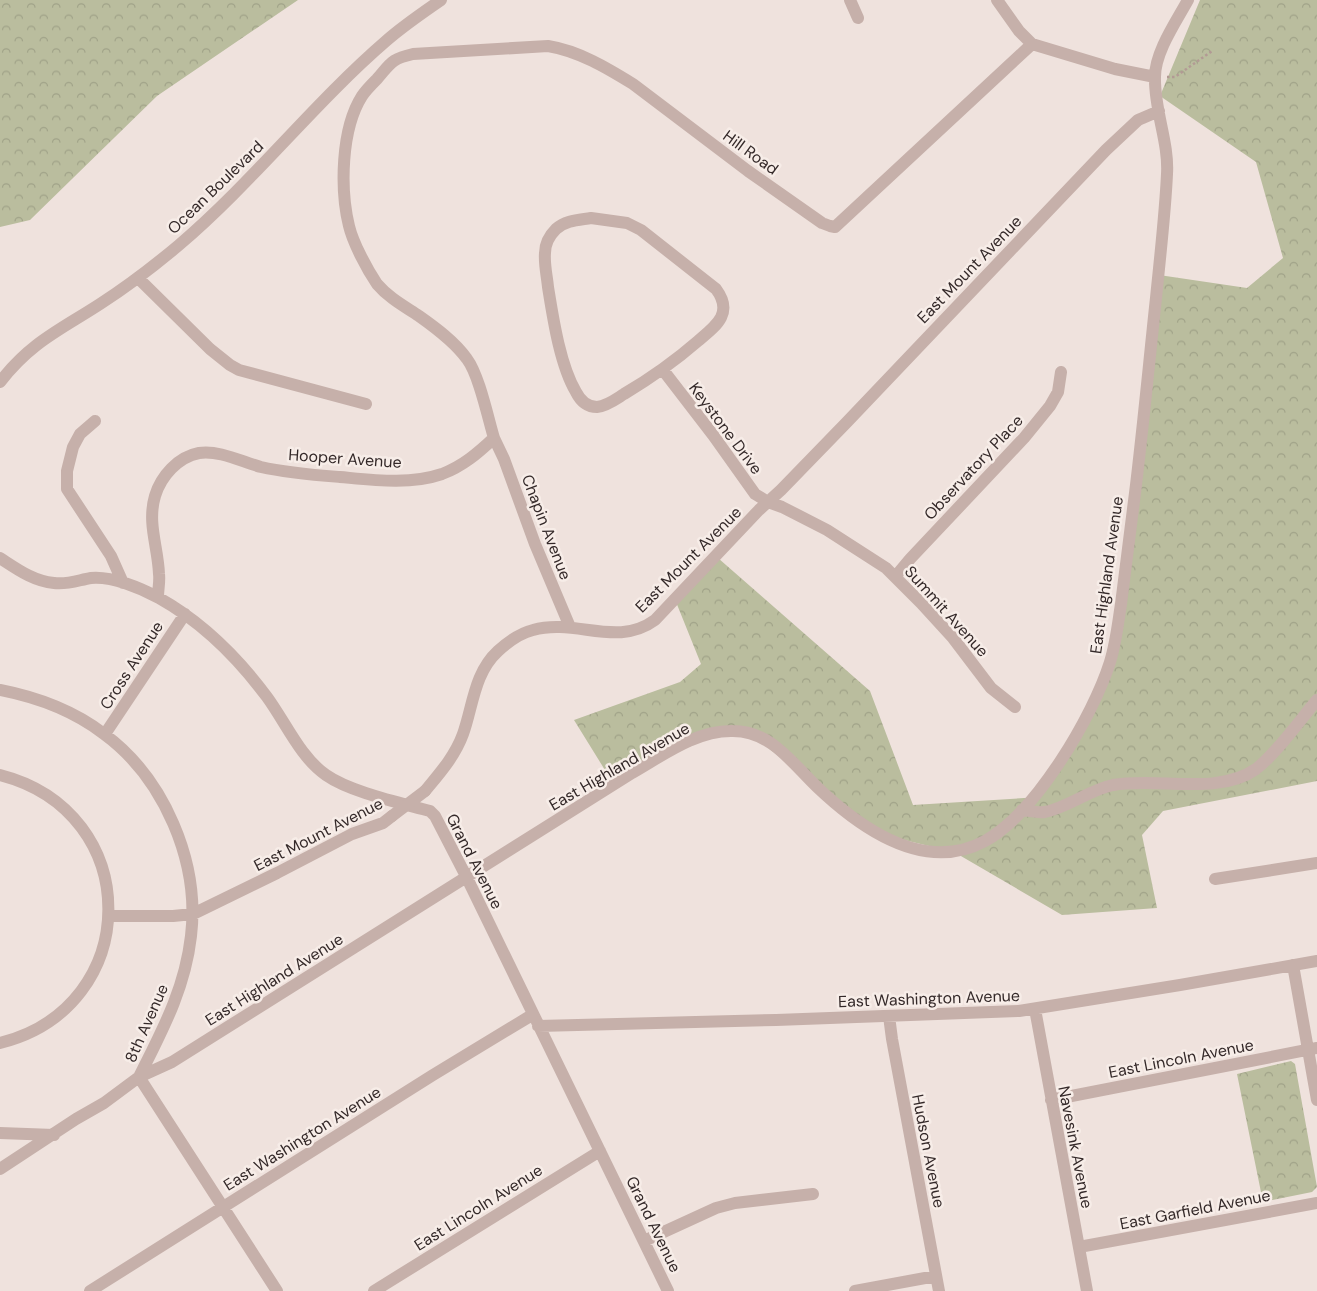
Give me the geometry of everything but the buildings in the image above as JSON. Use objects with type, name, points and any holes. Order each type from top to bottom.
[{"type":"street","name":"Ocean Boulevard","points":[[0,382],[22,356],[138,278],[205,221],[374,52],[412,20],[441,0]]},
{"type":"street","points":[[850,0],[858,18]]},
{"type":"street","name":"East Highland Avenue","points":[[0,1170],[76,1119],[104,1103],[139,1077],[172,1062],[632,773],[680,745],[702,736],[718,732],[746,732],[762,737],[783,752],[817,787],[845,812],[878,834],[897,844],[917,851],[944,853],[968,848],[995,835],[1022,810],[1037,793],[1068,750],[1090,710],[1103,683],[1118,625],[1149,372],[1165,210],[1167,155],[1154,78],[1156,64],[1168,34],[1188,0]]},
{"type":"street","points":[[998,1],[1019,31],[1032,44],[1115,69],[1154,78]]},
{"type":"street","name":"Hill Road","points":[[494,438],[474,372],[467,359],[439,331],[394,301],[378,285],[349,228],[344,177],[346,146],[353,116],[362,96],[396,58],[413,54],[548,46],[577,54],[614,72],[633,84],[748,171],[822,223],[835,227],[1032,44]]},
{"type":"street","name":"East Mount Avenue","points":[[109,916],[173,916],[193,914],[352,834],[383,823],[425,791],[448,764],[463,735],[477,682],[490,659],[513,639],[544,628],[570,627],[584,630],[627,633],[649,625],[847,422],[1106,150],[1138,120],[1159,110]]},
{"type":"street","points":[[591,218],[627,223],[640,230],[700,276],[721,295],[724,310],[721,318],[709,331],[662,370],[605,405],[597,407],[584,403],[576,393],[565,367],[558,339],[544,253],[550,237],[562,224],[591,218]]},
{"type":"street","points":[[138,278],[210,349],[234,368],[251,375],[366,404]]},
{"type":"street","name":"Keystone Drive","points":[[662,370],[713,435],[755,494],[768,502]]},
{"type":"street","name":"Observatory Place","points":[[895,577],[910,558],[1040,419],[1058,392],[1061,372]]},
{"type":"street","points":[[95,421],[80,434],[73,447],[67,470],[67,489],[111,556],[123,583]]},
{"type":"street","name":"Hooper Avenue","points":[[158,597],[160,575],[152,530],[152,508],[162,480],[172,467],[187,457],[199,453],[218,454],[298,474],[366,479],[416,479],[441,474],[460,466],[494,438]]},
{"type":"street","name":"Chapin Avenue","points":[[494,438],[535,544],[570,627]]},
{"type":"street","name":"Summit Avenue","points":[[768,502],[827,530],[886,568],[952,638],[991,688],[1015,707]]},
{"type":"street","name":"Grand Avenue","points":[[0,558],[27,575],[52,583],[70,583],[91,578],[108,578],[158,597],[184,614],[216,640],[244,669],[267,698],[302,751],[319,770],[344,785],[430,811],[435,816],[668,1291]]},
{"type":"street","name":"Cross Avenue","points":[[104,734],[184,614]]},
{"type":"street","name":"8th Avenue","points":[[0,690],[55,706],[104,734],[148,778],[164,804],[183,849],[188,869],[193,914],[186,966],[178,996],[139,1077]]},
{"type":"street","points":[[1022,810],[1047,811],[1112,786],[1134,783],[1219,783],[1234,780],[1256,769],[1267,759],[1317,700]]},
{"type":"street","points":[[0,776],[34,787],[59,804],[80,824],[91,841],[105,877],[109,916],[101,955],[93,973],[76,997],[55,1018],[38,1029],[0,1043]]},
{"type":"street","points":[[1215,879],[1317,863]]},
{"type":"street","name":"East Washington Avenue","points":[[90,1291],[433,1075],[535,1021],[983,1013],[1035,1009],[1317,961]]},
{"type":"street","points":[[1293,965],[1312,1049],[1317,1100]]},
{"type":"street","name":"Navesink Avenue","points":[[1035,1009],[1087,1291]]},
{"type":"street","name":"Hudson Avenue","points":[[889,1016],[939,1291]]},
{"type":"street","name":"East Lincoln Avenue","points":[[1051,1100],[1312,1049]]},
{"type":"street","points":[[139,1077],[277,1291]]},
{"type":"street","points":[[0,1133],[54,1135]]},
{"type":"street","name":"East Lincoln Avenue","points":[[374,1291],[600,1151]]},
{"type":"street","points":[[644,1241],[716,1208],[735,1203],[813,1194]]},
{"type":"street","name":"East Garfield Avenue","points":[[1079,1247],[1317,1203]]},
{"type":"street","points":[[855,1291],[936,1276]]},
{"type":"path","points":[[1154,78],[1175,77],[1212,51]]},
{"type":"green space","points":[[0,0],[298,0],[157,96],[30,220],[0,227]]},
{"type":"green space","points":[[1200,0],[1317,0],[1317,781],[1163,811],[1142,835],[1157,908],[1062,915],[954,852],[879,834],[750,734],[693,736],[613,783],[574,720],[680,682],[701,664],[676,602],[718,558],[870,691],[913,805],[1040,797],[1109,664],[1159,275],[1247,288],[1283,258],[1256,162],[1160,96]]},
{"type":"green space","points":[[1291,1061],[1295,1064],[1317,1187],[1312,1192],[1263,1202],[1237,1074]]}]
